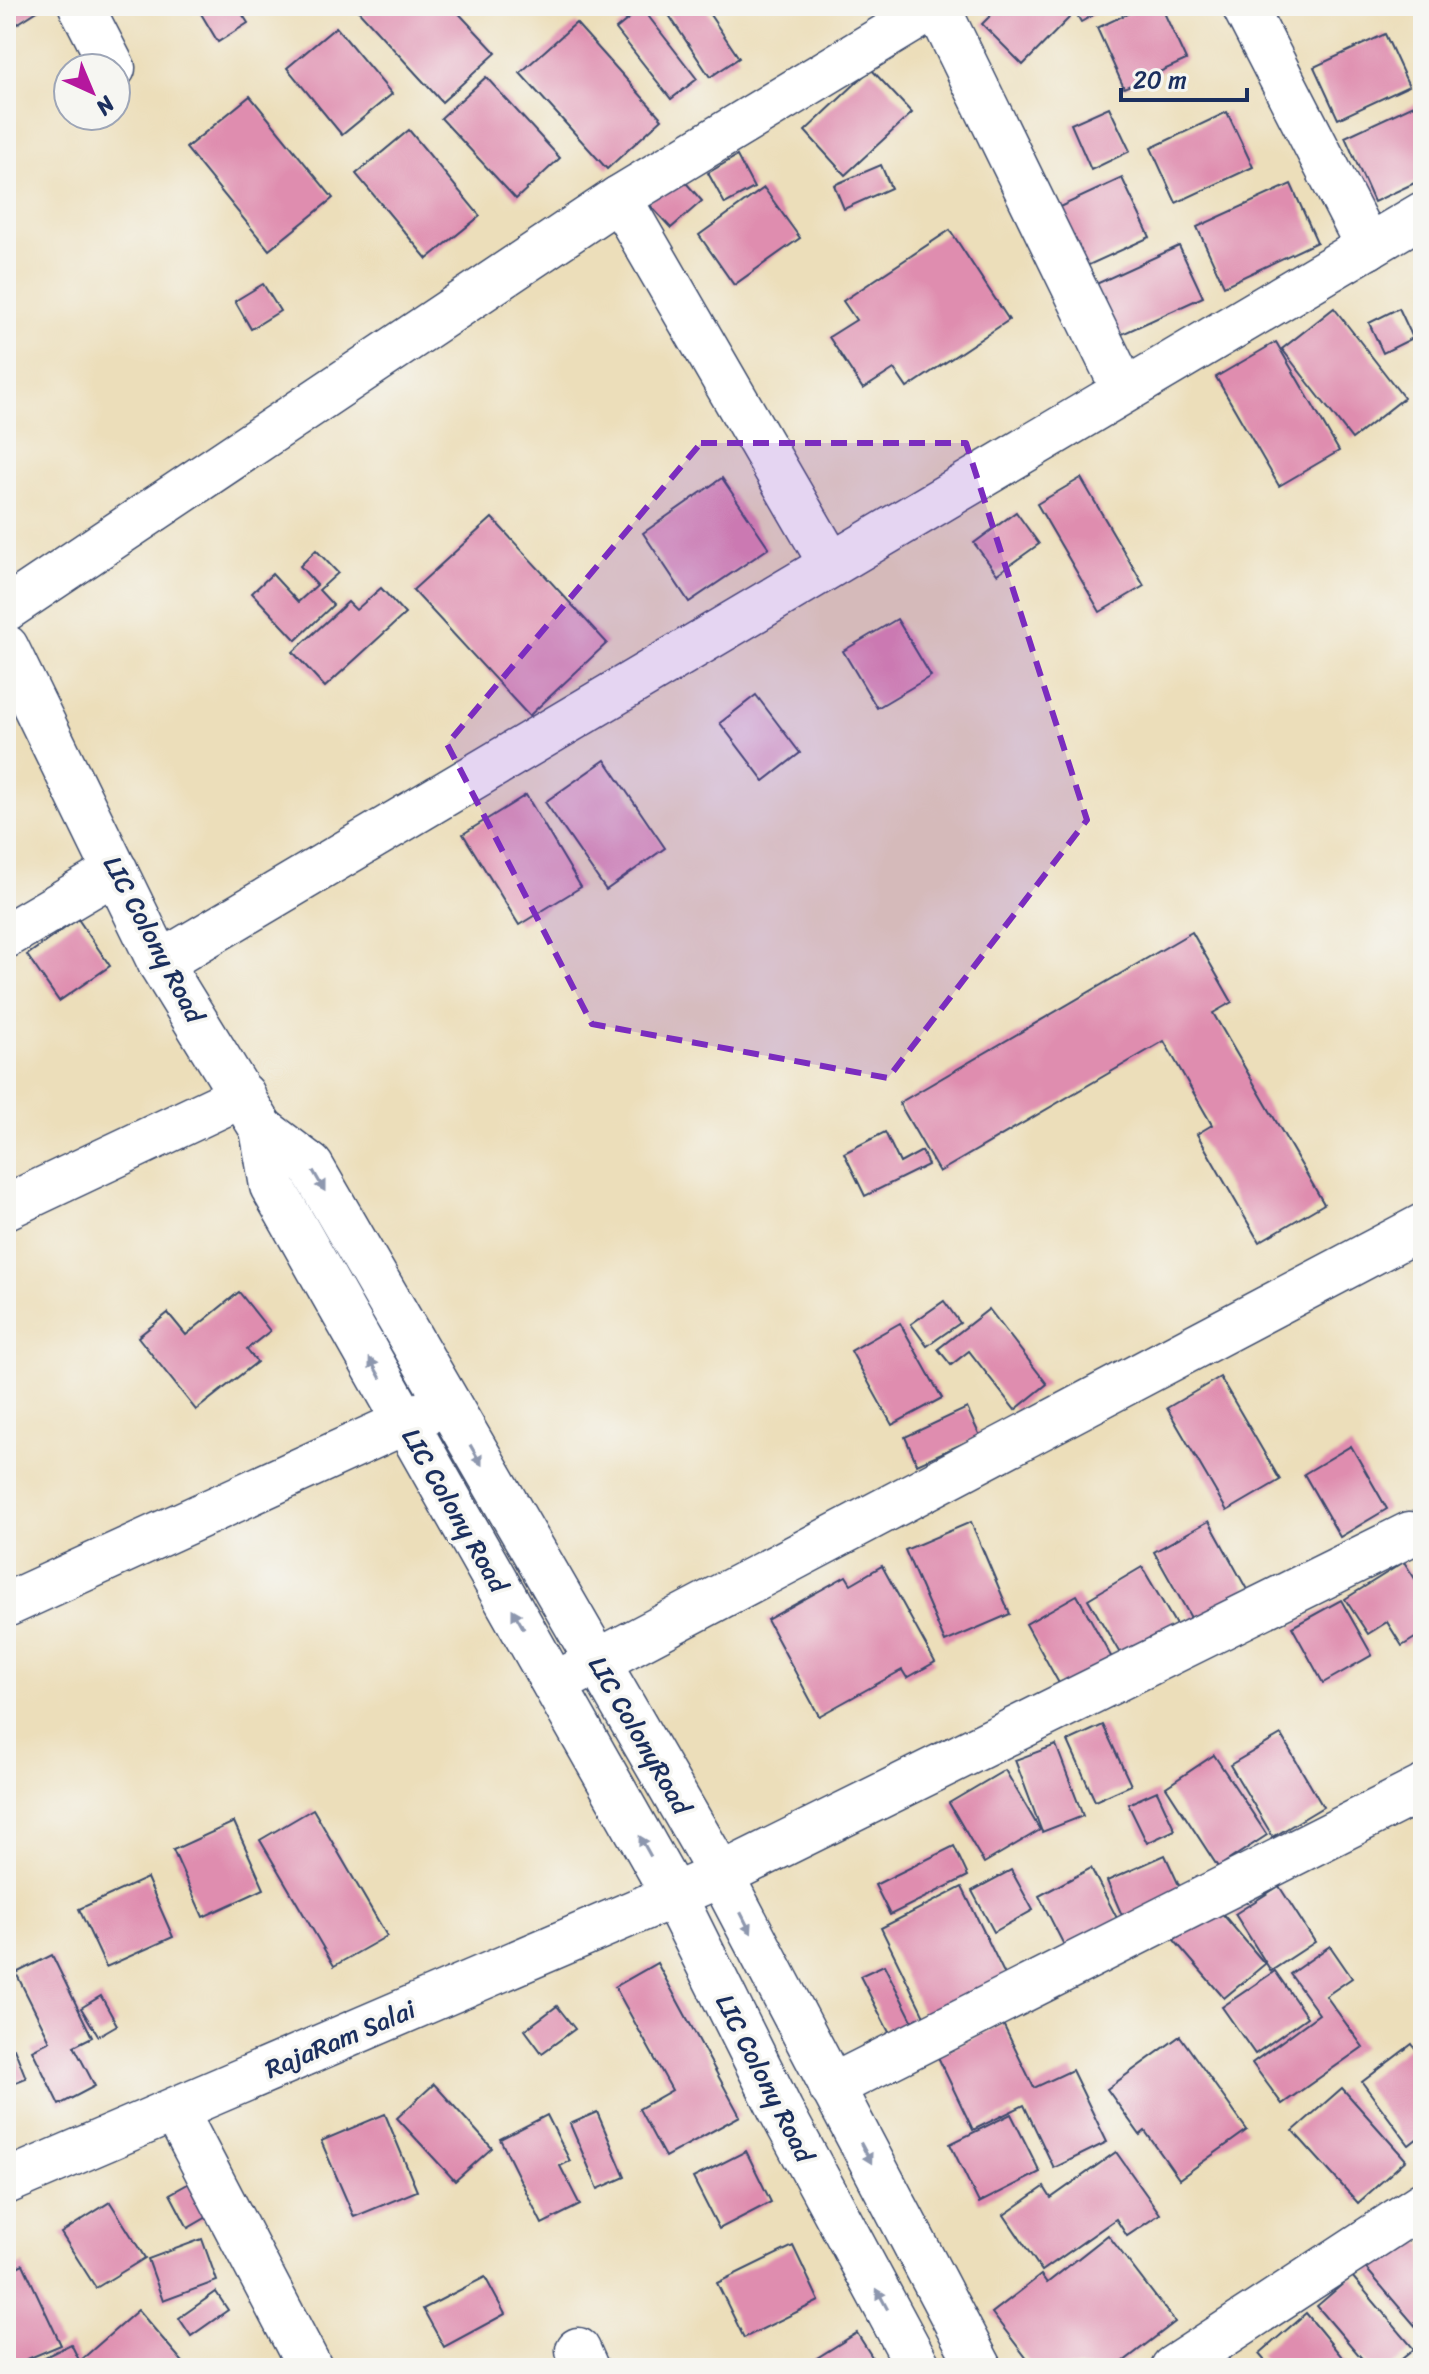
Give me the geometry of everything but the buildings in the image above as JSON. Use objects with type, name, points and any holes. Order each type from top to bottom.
[{"type":"street","points":[[81,6],[105,52]]},
{"type":"street","points":[[6,609],[619,198],[936,6],[1124,390]]},
{"type":"street","points":[[1244,6],[1368,247]]},
{"type":"street","points":[[619,198],[831,564]]},
{"type":"street","points":[[160,963],[1423,214]]},
{"type":"street","name":"LIC Colony Road","points":[[6,647],[160,963],[252,1112],[272,1186],[674,1896],[781,2111],[919,2368]]},
{"type":"street","points":[[6,936],[116,871]]},
{"type":"street","points":[[6,1207],[252,1112]]},
{"type":"street","name":"LIC ColonyRoad","points":[[252,1112],[311,1166],[721,1875],[980,2368]]},
{"type":"street","points":[[555,1684],[1423,1226]]},
{"type":"street","points":[[6,1605],[446,1403]]},
{"type":"street","name":"RajaRam Salai","points":[[6,2182],[721,1875],[1410,1534]]},
{"type":"street","points":[[831,2087],[1423,1788]]},
{"type":"street","points":[[175,2110],[310,2368]]},
{"type":"street","points":[[1173,2368],[1423,2204]]},
{"type":"highlighted area","points":[[701,443],[966,443],[1087,820],[888,1078],[592,1024],[447,744]]}]
